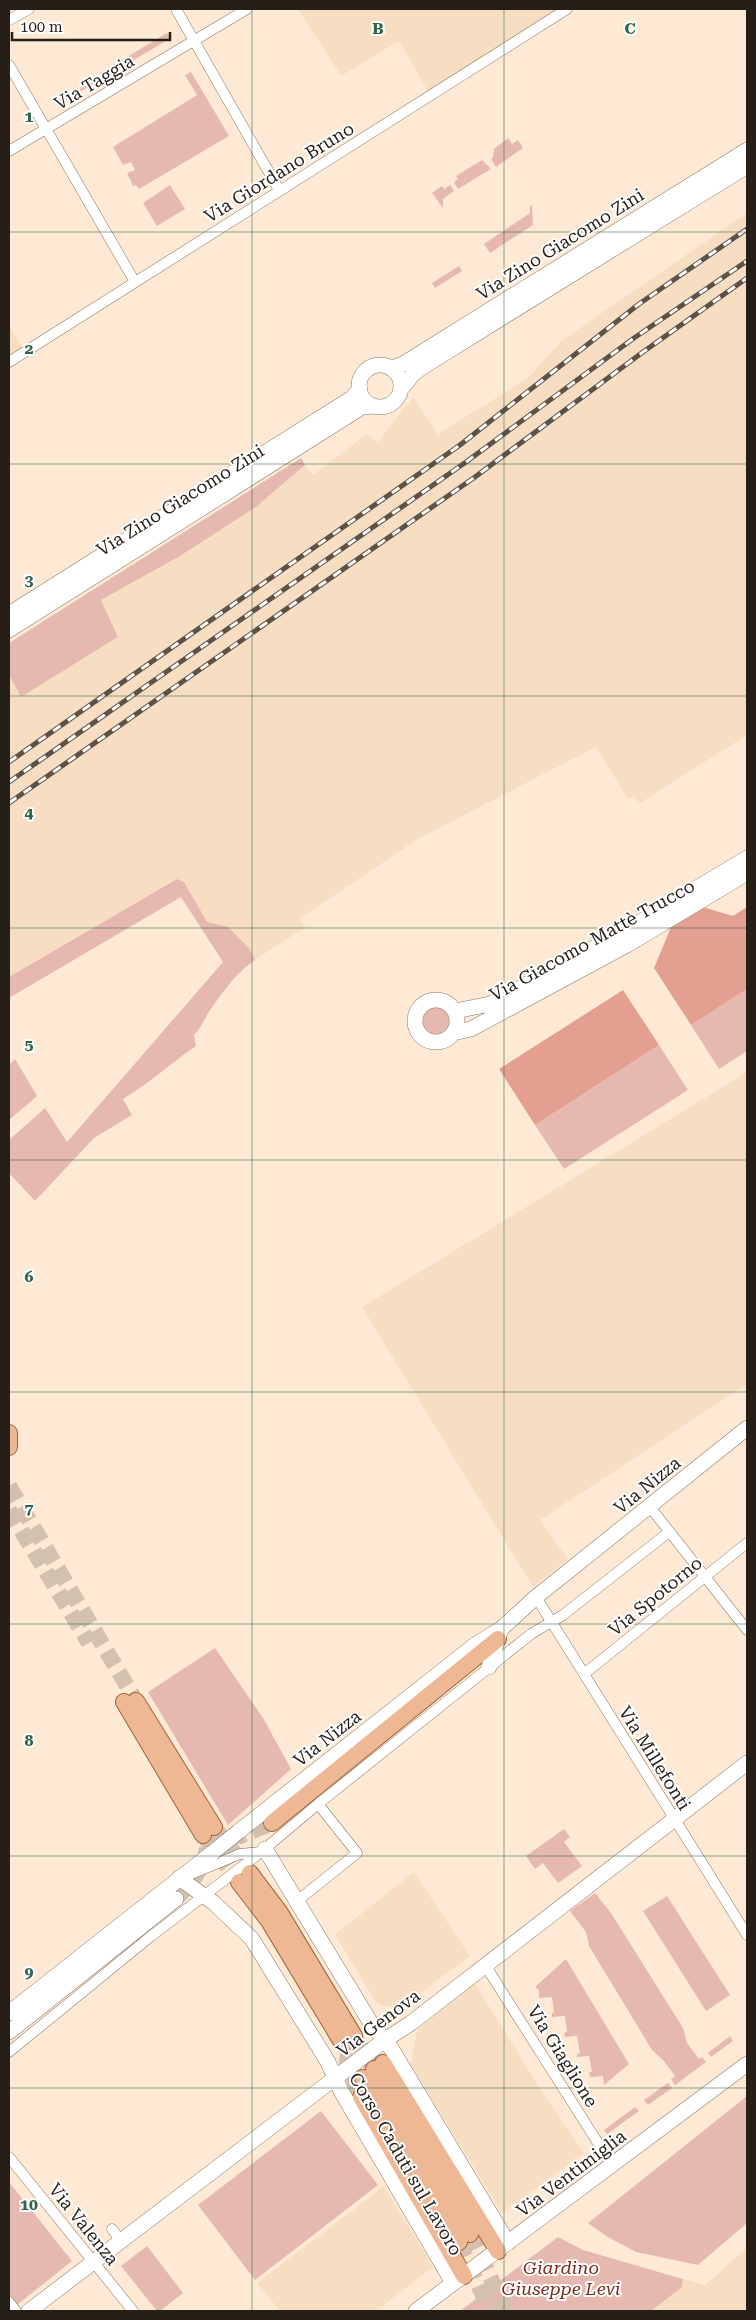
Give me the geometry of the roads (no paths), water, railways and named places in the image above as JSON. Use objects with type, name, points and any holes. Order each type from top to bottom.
[{"type":"main road","points":[[9,1433],[9,1447]]},
{"type":"main road","points":[[272,1823],[499,1634]]},
{"type":"main road","points":[[129,1699],[208,1831]]},
{"type":"main road","points":[[244,1877],[269,1921],[349,2040]]},
{"type":"main road","points":[[465,2238],[373,2070],[503,2246]]},
{"type":"main road","points":[[360,2097],[459,2280]]},
{"type":"street","points":[[9,20],[29,9]]},
{"type":"street","points":[[176,9],[279,190]]},
{"type":"street","name":"Via Taggia","points":[[9,151],[247,9]]},
{"type":"street","name":"Via Giordano Bruno","points":[[9,362],[566,9]]},
{"type":"street","points":[[9,65],[135,282]]},
{"type":"street","name":"Via Zino Giacomo Zini","points":[[391,368],[403,364],[747,150]]},
{"type":"street","name":"Via Zino Giacomo Zini","points":[[401,389],[414,373],[424,366],[747,166]]},
{"type":"street","points":[[380,365],[391,368],[399,377],[401,389],[398,397],[392,404],[383,407],[373,406],[365,401],[360,389],[361,378],[369,369],[380,365]]},
{"type":"street","name":"Via Zino Giacomo Zini","points":[[9,614],[352,398],[360,389]]},
{"type":"street","name":"Via Zino Giacomo Zini","points":[[9,630],[362,407],[373,406]]},
{"type":"street","name":"Via Giacomo Mattè Trucco","points":[[455,1011],[490,1004],[620,934],[747,858]]},
{"type":"street","name":"Via Giacomo Mattè Trucco","points":[[453,1033],[471,1029],[628,945],[747,873]]},
{"type":"street","points":[[433,1000],[443,1001],[455,1011],[457,1022],[453,1033],[441,1041],[425,1039],[418,1032],[415,1018],[421,1005],[433,1000]]},
{"type":"street","name":"Via Nizza","points":[[9,2013],[474,1645],[499,1634],[536,1597],[747,1428]]},
{"type":"street","points":[[650,1507],[747,1630]]},
{"type":"street","points":[[9,2052],[489,1667],[531,1634],[563,1615],[669,1532]]},
{"type":"street","name":"Via Spotorno","points":[[584,1674],[747,1543]]},
{"type":"street","name":"Via Millefonti","points":[[536,1597],[674,1820],[746,1930]]},
{"type":"street","name":"Via Nizza","points":[[489,1667],[499,1634]]},
{"type":"street","name":"Via Genova","points":[[30,2311],[385,2040],[411,2023],[747,1763]]},
{"type":"street","points":[[296,1902],[358,1853],[318,1804]]},
{"type":"street","points":[[263,1850],[372,2025],[385,2040],[503,2246]]},
{"type":"street","name":"Via Nizza","points":[[179,1878],[210,1868],[240,1854],[263,1850]]},
{"type":"street","name":"Corso Caduti sul Lavoro","points":[[179,1878],[242,1927],[252,1940],[336,2078],[341,2091],[459,2280]]},
{"type":"street","points":[[9,2032],[176,1899]]},
{"type":"street","name":"Via Giaglione","points":[[485,1965],[612,2165]]},
{"type":"street","name":"Via Ventimiglia","points":[[416,2311],[747,2064]]},
{"type":"street","name":"Via Valenza","points":[[9,2157],[133,2311]]},
{"type":"street","points":[[112,2228],[121,2241]]},
{"type":"street","points":[[9,2302],[16,2311]]},
{"type":"tunnel","points":[[9,1486],[133,1696]]},
{"type":"tunnel","points":[[9,1510],[89,1643]]},
{"type":"tunnel","points":[[229,1836],[240,1836],[272,1823]]},
{"type":"tunnel","points":[[214,1827],[250,1873]]},
{"type":"tunnel","points":[[203,1835],[239,1882]]},
{"type":"tunnel","points":[[176,1899],[198,1873],[204,1859],[207,1841]]},
{"type":"tunnel","points":[[354,2036],[374,2069]]},
{"type":"tunnel","points":[[348,2053],[347,2062],[361,2097]]},
{"type":"tunnel","points":[[470,2234],[506,2311]]},
{"type":"tunnel","points":[[459,2242],[490,2311]]},
{"type":"railway","points":[[9,762],[460,445],[639,304],[747,229]]},
{"type":"railway","points":[[9,782],[466,462],[634,338],[747,261]]},
{"type":"railway","points":[[9,803],[475,477],[643,352],[747,278]]},
{"type":"park label","name":"Giardino Giuseppe Levi","points":[[561,2277]]}]
